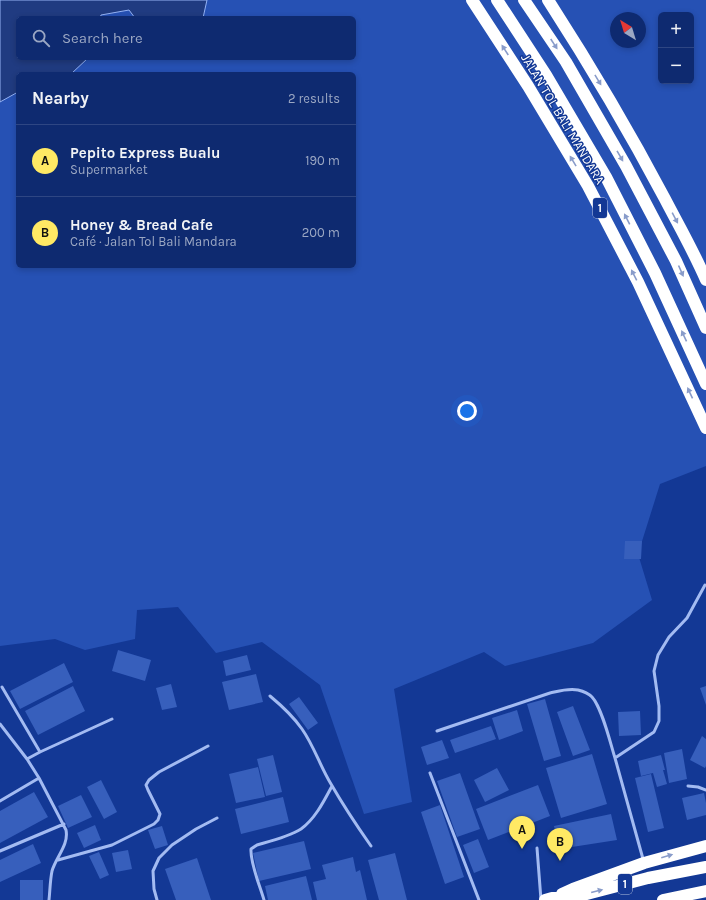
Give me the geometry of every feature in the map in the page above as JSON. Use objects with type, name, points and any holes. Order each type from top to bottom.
[{"type":"highway","name":"JALAN TOL BALI MANDARA","points":[[472,0],[528,86],[588,186],[638,282],[706,428]]},
{"type":"highway","name":"JALAN TOL BALI MANDARA","points":[[497,0],[546,75],[606,177],[655,273],[706,384]]},
{"type":"highway","points":[[524,0],[566,62],[626,166],[676,261],[706,328]]},
{"type":"highway","points":[[548,0],[581,52],[643,157],[706,280]]},
{"type":"highway","name":"1","points":[[546,899],[644,863],[706,846]]},
{"type":"highway","name":"1","points":[[546,899],[575,897],[648,878],[706,867]]},
{"type":"highway","points":[[663,900],[686,898],[706,891]]},
{"type":"lane","points":[[614,758],[654,732],[660,721],[654,671],[658,655],[669,637],[687,618],[705,585]]},
{"type":"lane","points":[[2,687],[40,752]]},
{"type":"lane","points":[[437,732],[550,693],[565,690],[577,690],[585,692],[591,696],[599,707],[648,878]]},
{"type":"lane","points":[[270,696],[294,718],[303,730],[332,786],[371,846]]},
{"type":"lane","points":[[27,759],[112,718]]},
{"type":"lane","points":[[0,724],[27,759],[39,778],[66,830],[66,837],[62,852],[53,869],[51,877],[49,900]]},
{"type":"lane","points":[[58,860],[112,845],[154,824],[158,820],[160,814],[146,785],[149,780],[159,772],[208,746]]},
{"type":"lane","points":[[430,773],[479,900]]},
{"type":"lane","points":[[0,801],[39,778]]},
{"type":"lane","points":[[264,900],[254,870],[251,849],[256,845],[293,833],[300,829],[315,815],[332,786]]},
{"type":"lane","points":[[688,786],[706,790]]},
{"type":"lane","points":[[157,900],[154,889],[153,871],[159,858],[172,845],[196,829],[217,818]]},
{"type":"lane","points":[[0,851],[64,824]]},
{"type":"lane","points":[[538,848],[546,899]]},
{"type":"shaded area","points":[[0,0],[207,0],[203,16],[134,16],[129,10],[101,16],[16,16],[16,60],[86,60],[73,72],[16,72],[16,93],[0,102]]},
{"type":"shaded area","points":[[207,0],[706,0],[706,466],[660,484],[638,554],[652,600],[593,643],[505,666],[484,652],[394,689],[412,802],[364,814],[320,685],[262,642],[216,653],[178,607],[137,610],[135,639],[85,650],[55,639],[0,646],[0,102],[16,93],[16,268],[356,268],[356,72],[73,72],[86,60],[356,60],[356,16],[203,16]]},
{"type":"shaded area","points":[[129,10],[134,16],[100,16]]},
{"type":"building","points":[[625,541],[642,541],[641,559],[624,559]]},
{"type":"building","points":[[118,650],[151,660],[145,681],[112,671]]},
{"type":"building","points":[[247,655],[251,670],[226,676],[223,661]]},
{"type":"building","points":[[64,663],[73,682],[20,709],[10,691]]},
{"type":"building","points":[[256,674],[263,702],[229,710],[222,682]]},
{"type":"building","points":[[171,684],[177,707],[162,710],[156,688]]},
{"type":"building","points":[[73,686],[85,711],[38,735],[25,711]]},
{"type":"building","points":[[706,686],[706,705],[700,688]]},
{"type":"building","points":[[299,697],[318,723],[308,730],[289,704]]},
{"type":"building","points":[[545,699],[561,756],[544,761],[527,704]]},
{"type":"building","points":[[573,706],[590,750],[573,756],[557,712]]},
{"type":"building","points":[[517,710],[523,731],[499,740],[492,718]]},
{"type":"building","points":[[640,711],[641,735],[619,736],[618,712]]},
{"type":"building","points":[[491,726],[496,739],[455,753],[450,740]]},
{"type":"building","points":[[702,736],[706,739],[705,768],[690,760]]},
{"type":"building","points":[[442,740],[449,758],[427,765],[421,747]]},
{"type":"building","points":[[682,749],[687,779],[669,783],[664,753]]},
{"type":"building","points":[[592,754],[607,804],[561,818],[546,768]]},
{"type":"building","points":[[273,755],[282,792],[266,796],[257,759]]},
{"type":"building","points":[[661,755],[667,784],[657,787],[653,773],[641,776],[638,761]]},
{"type":"building","points":[[258,767],[265,797],[236,803],[229,774]]},
{"type":"building","points":[[497,768],[509,790],[485,802],[474,780]]},
{"type":"building","points":[[460,773],[480,829],[457,837],[437,781]]},
{"type":"building","points":[[651,774],[664,828],[648,832],[635,778]]},
{"type":"building","points":[[101,780],[117,812],[104,819],[87,787]]},
{"type":"building","points":[[538,785],[550,816],[488,840],[476,809]]},
{"type":"building","points":[[34,792],[48,817],[0,843],[0,811]]},
{"type":"building","points":[[704,793],[706,815],[687,820],[682,798]]},
{"type":"building","points":[[81,795],[92,817],[68,828],[58,806]]},
{"type":"building","points":[[283,797],[289,822],[241,834],[235,809]]},
{"type":"building","points":[[440,805],[464,877],[445,884],[421,812]]},
{"type":"building","points":[[611,814],[617,840],[559,849],[554,826]]},
{"type":"building","points":[[95,825],[101,840],[84,848],[77,833]]},
{"type":"building","points":[[162,826],[168,845],[155,849],[148,830]]},
{"type":"building","points":[[478,839],[489,867],[474,873],[463,845]]},
{"type":"building","points":[[304,841],[311,869],[259,881],[253,853]]},
{"type":"building","points":[[33,844],[41,863],[0,882],[0,860]]},
{"type":"building","points":[[128,850],[132,869],[116,872],[112,853]]},
{"type":"building","points":[[99,852],[109,875],[100,879],[89,856]]},
{"type":"building","points":[[395,853],[407,900],[379,900],[368,860]]},
{"type":"building","points":[[353,857],[356,872],[360,870],[367,900],[317,900],[313,882],[326,879],[322,865]]},
{"type":"building","points":[[197,858],[211,900],[176,900],[165,869]]},
{"type":"building","points":[[306,876],[312,900],[268,900],[265,886]]},
{"type":"building","points":[[20,880],[43,880],[43,900],[20,900]]},
{"type":"place","name":"Pepito Express Bualu","points":[[522,849]]},
{"type":"place","name":"Honey & Bread Cafe","points":[[560,861]]}]
